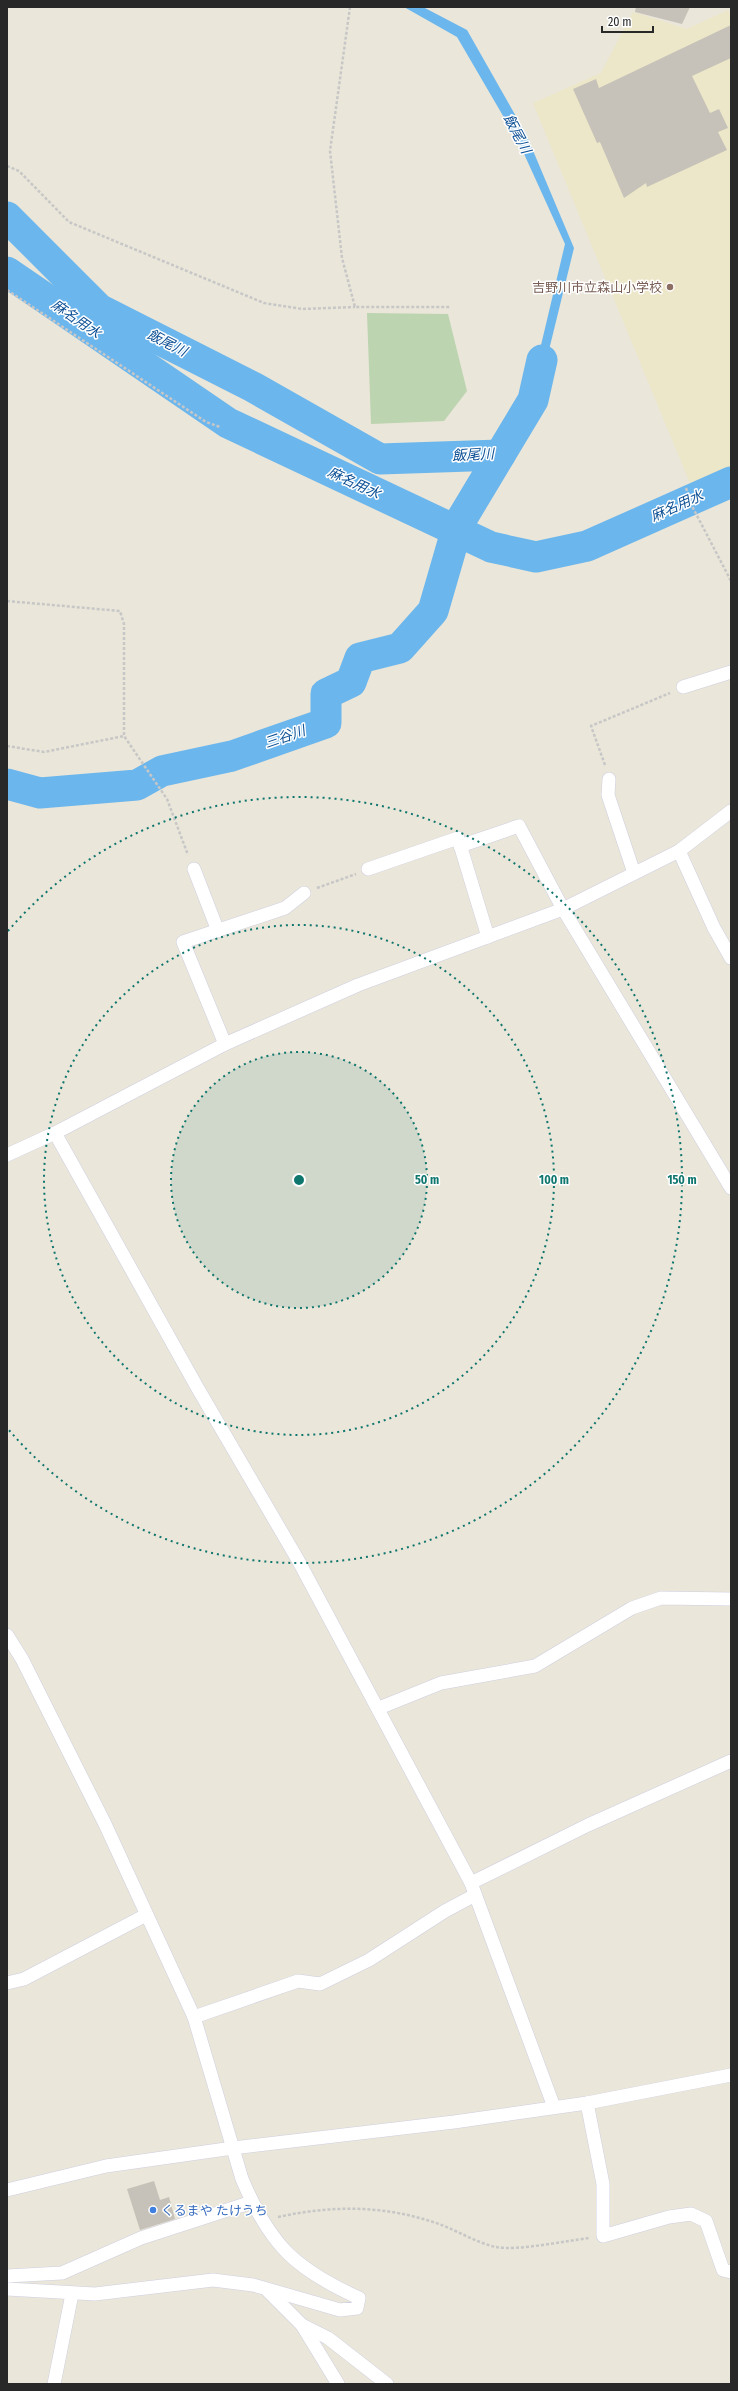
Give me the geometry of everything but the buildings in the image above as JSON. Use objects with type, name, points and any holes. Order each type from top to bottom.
[{"type":"street","points":[[683,687],[731,672]]},
{"type":"street","points":[[609,778],[608,795],[634,873]]},
{"type":"street","points":[[7,1155],[55,1133],[225,1044],[358,985],[563,909],[679,851],[731,811]]},
{"type":"street","points":[[460,846],[519,826],[563,909],[731,1188]]},
{"type":"street","points":[[368,870],[458,838],[488,937]]},
{"type":"street","points":[[679,851],[714,928],[731,958]]},
{"type":"street","points":[[194,870],[218,931]]},
{"type":"street","points":[[225,1044],[182,942],[285,908],[304,893]]},
{"type":"street","points":[[55,1133],[196,1387],[298,1560],[379,1708],[473,1889],[554,2107]]},
{"type":"street","points":[[379,1708],[441,1683],[536,1666],[632,1608],[661,1598],[731,1599]]},
{"type":"street","points":[[7,1635],[22,1659],[105,1824],[194,2017],[233,2148],[252,2202],[278,2243],[299,2265],[325,2283],[359,2298],[357,2308],[340,2310],[253,2286],[214,2280],[95,2294],[67,2294],[7,2289]]},
{"type":"street","points":[[194,2017],[298,1981],[320,1984],[369,1960],[445,1911],[473,1889],[588,1825],[731,1761]]},
{"type":"street","points":[[7,1983],[24,1979],[146,1915]]},
{"type":"street","points":[[7,2190],[106,2166],[233,2148],[454,2122],[587,2103],[731,2075]]},
{"type":"street","points":[[587,2103],[604,2184],[603,2236],[669,2217],[691,2214],[706,2221],[723,2270],[731,2272]]},
{"type":"street","points":[[7,2276],[62,2273],[141,2238],[252,2202]]},
{"type":"street","points":[[268,2291],[302,2325],[338,2384]]},
{"type":"street","points":[[54,2384],[67,2294]]},
{"type":"street","points":[[302,2325],[328,2338],[387,2384]]},
{"type":"path","points":[[350,7],[330,151],[342,258],[354,307]]},
{"type":"path","points":[[7,166],[19,171],[70,222],[264,303],[302,310],[354,307],[450,307]]},
{"type":"path","points":[[7,290],[206,422],[220,427]]},
{"type":"path","points":[[686,489],[693,508],[731,581]]},
{"type":"path","points":[[7,601],[120,611],[124,624],[124,736],[167,799],[194,870]]},
{"type":"path","points":[[609,778],[591,726],[683,687]]},
{"type":"path","points":[[7,746],[44,752],[124,736]]},
{"type":"path","points":[[304,893],[368,870]]},
{"type":"path","points":[[262,2220],[300,2212],[356,2208],[399,2212],[439,2224],[496,2247],[534,2246],[603,2236]]},
{"type":"shaded area","name":"吉野川市立森山小学校","points":[[728,10],[731,16],[731,470],[692,488],[533,103],[601,73],[633,12],[687,29]]},
{"type":"green space","points":[[367,313],[448,314],[467,391],[444,421],[371,424]]},
{"type":"water","points":[[404,7],[423,7],[467,30],[526,134],[574,248],[536,403],[528,400],[565,244],[520,145],[457,37]]},
{"type":"waterway","name":"飯尾川","points":[[7,217],[99,309],[253,387],[380,459],[500,455]]},
{"type":"waterway","name":"麻名用水","points":[[7,272],[228,423],[491,547],[536,557],[587,546],[731,482]]},
{"type":"waterway","name":"飯尾川","points":[[461,520],[533,400],[542,360]]},
{"type":"waterway","name":"三谷川","points":[[7,784],[40,793],[137,785],[162,771],[232,756],[326,723],[326,694],[351,682],[360,658],[400,648],[433,611],[453,542]]},
{"type":"place","name":"吉野川市立森山小学校","points":[[670,287]]},
{"type":"place","name":"くるまや たけうち","points":[[153,2210]]}]
